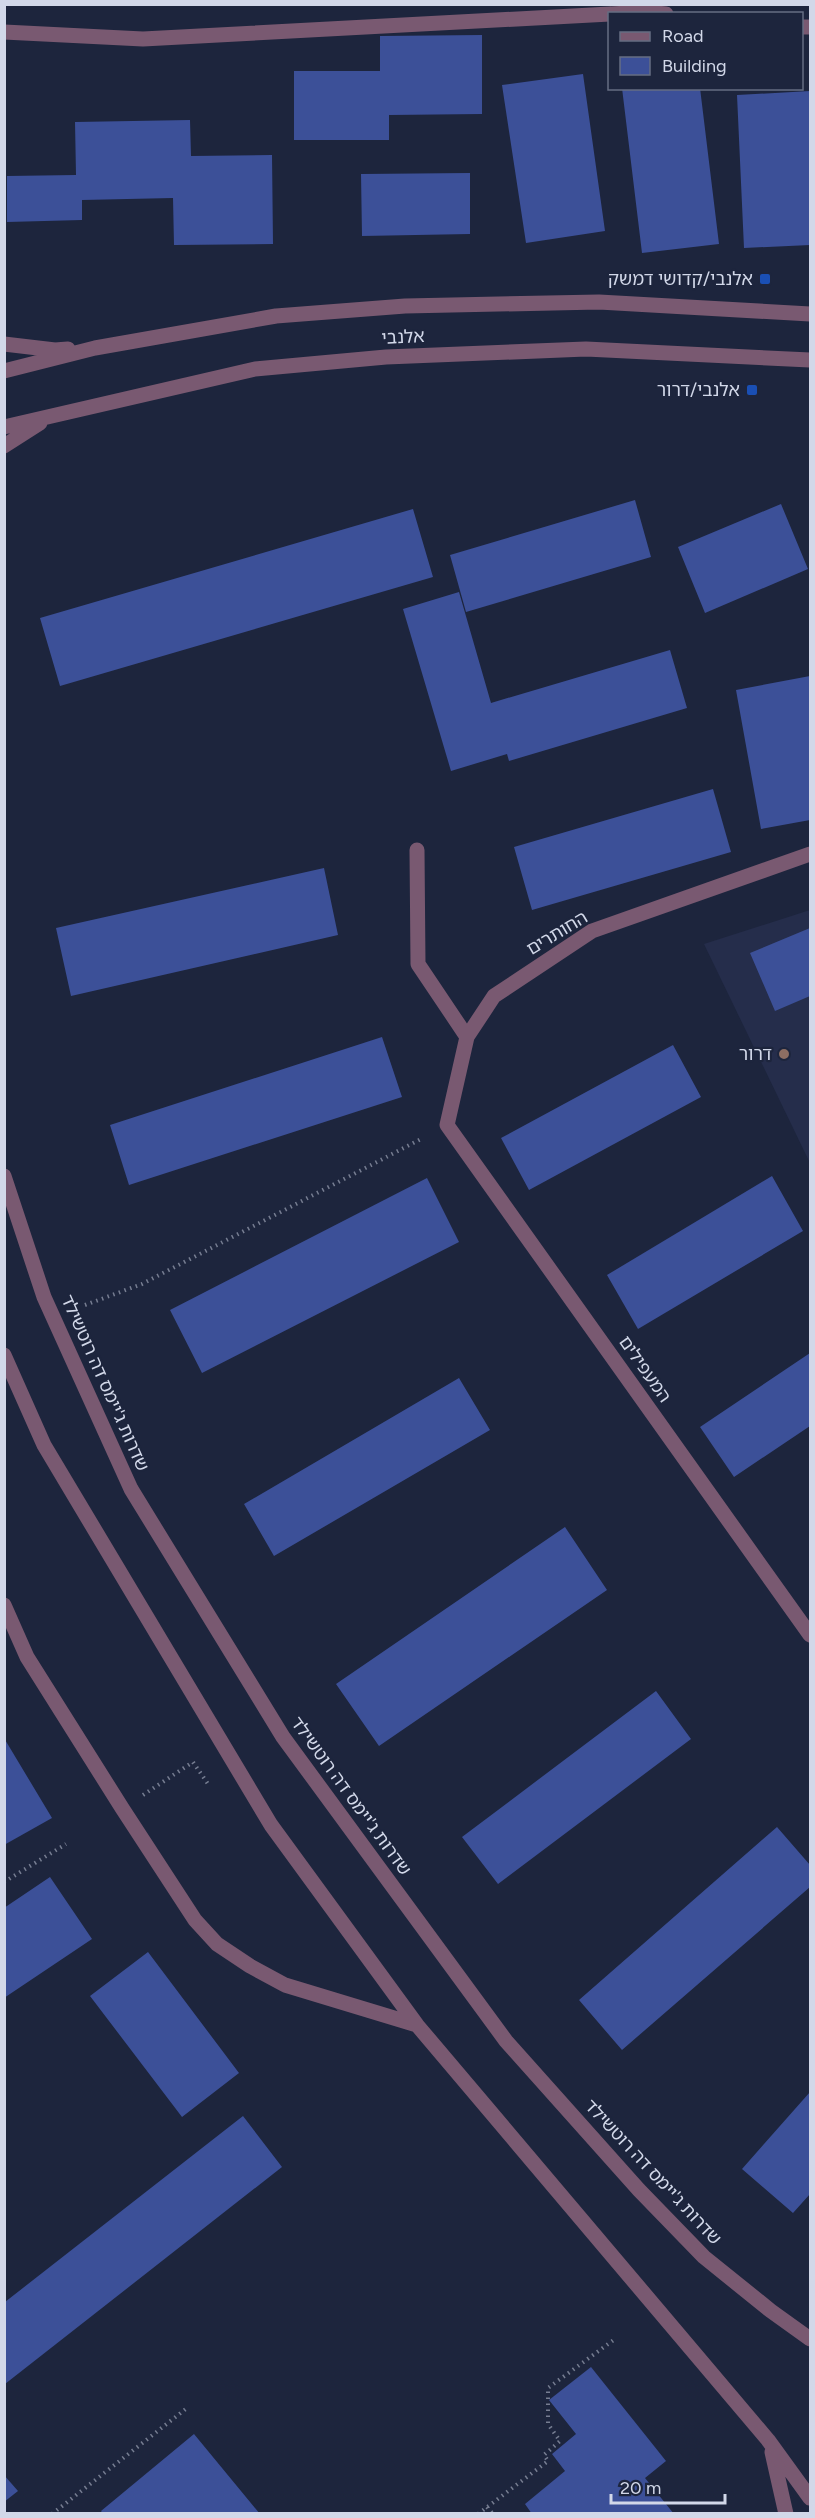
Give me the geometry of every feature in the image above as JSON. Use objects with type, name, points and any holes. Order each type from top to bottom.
[{"type":"street","points":[[4,32],[143,39],[608,14]]},
{"type":"street","name":"אלנבי","points":[[4,371],[95,348],[276,316],[405,306],[599,302],[810,314]]},
{"type":"street","points":[[4,344],[55,350],[95,348]]},
{"type":"street","name":"אלנבי","points":[[4,427],[255,369],[386,357],[586,349],[810,360]]},
{"type":"street","points":[[4,446],[50,416]]},
{"type":"street","points":[[417,850],[418,964],[467,1037]]},
{"type":"street","name":"החותרים","points":[[447,1125],[467,1037],[495,996],[592,931],[810,854]]},
{"type":"street","name":"המעפילים","points":[[447,1125],[810,1635]]},
{"type":"street","name":"שדרות ג'יימס דה רוטשילד","points":[[4,1176],[44,1297],[131,1489],[283,1737],[506,2042],[639,2190],[704,2257],[810,2339]]},
{"type":"street","points":[[4,1355],[44,1445],[270,1825],[417,2025],[768,2440],[810,2498]]},
{"type":"street","points":[[4,1605],[27,1657],[195,1920],[217,1944],[250,1966],[285,1985],[417,2025]]},
{"type":"street","points":[[768,2440],[776,2464],[786,2514]]},
{"type":"path","points":[[85,1305],[142,1284],[447,1125]]},
{"type":"path","points":[[141,1796],[194,1762],[208,1784]]},
{"type":"path","points":[[4,1882],[66,1844]]},
{"type":"path","points":[[478,2514],[548,2461],[544,2455],[560,2441],[548,2424],[548,2388],[615,2339]]},
{"type":"path","points":[[52,2514],[187,2408]]},
{"type":"path","points":[[487,2507],[493,2514]]},
{"type":"shaded area","name":"דרור","points":[[810,910],[810,1163],[704,944]]},
{"type":"building","points":[[482,35],[482,114],[389,115],[389,140],[294,140],[294,71],[380,71],[380,36]]},
{"type":"building","points":[[583,74],[605,231],[526,243],[502,85]]},
{"type":"building","points":[[622,90],[700,90],[719,244],[642,253]]},
{"type":"building","points":[[810,91],[810,245],[744,248],[737,95]]},
{"type":"building","points":[[190,120],[191,156],[272,155],[273,244],[174,245],[173,198],[82,200],[82,220],[7,222],[7,176],[76,175],[75,122]]},
{"type":"building","points":[[470,173],[470,234],[362,236],[361,174]]},
{"type":"building","points":[[635,500],[651,557],[466,612],[450,555]]},
{"type":"building","points":[[781,504],[808,569],[705,613],[678,547]]},
{"type":"building","points":[[413,509],[433,577],[60,686],[40,618]]},
{"type":"building","points":[[459,592],[491,703],[670,650],[687,708],[509,761],[507,754],[451,771],[403,609]]},
{"type":"building","points":[[810,676],[810,820],[761,829],[736,690]]},
{"type":"building","points":[[713,789],[731,852],[532,910],[514,847]]},
{"type":"building","points":[[324,868],[338,935],[71,996],[56,928]]},
{"type":"building","points":[[810,928],[810,996],[775,1011],[750,953]]},
{"type":"building","points":[[382,1037],[402,1097],[129,1185],[110,1125]]},
{"type":"building","points":[[673,1045],[701,1097],[529,1190],[501,1138]]},
{"type":"building","points":[[772,1176],[803,1231],[638,1329],[607,1275]]},
{"type":"building","points":[[427,1178],[459,1242],[202,1373],[170,1310]]},
{"type":"building","points":[[810,1353],[810,1426],[734,1477],[700,1427]]},
{"type":"building","points":[[459,1378],[490,1430],[274,1556],[244,1504]]},
{"type":"building","points":[[565,1527],[607,1590],[379,1746],[336,1684]]},
{"type":"building","points":[[656,1691],[691,1739],[498,1884],[462,1837]]},
{"type":"building","points":[[4,1738],[52,1818],[4,1845]]},
{"type":"building","points":[[777,1827],[810,1865],[810,1887],[622,2050],[579,2000]]},
{"type":"building","points":[[50,1877],[92,1939],[4,1998],[4,1908]]},
{"type":"building","points":[[148,1952],[239,2073],[182,2117],[90,1996]]},
{"type":"building","points":[[810,2092],[810,2194],[793,2213],[742,2169]]},
{"type":"building","points":[[243,2116],[282,2167],[5,2384],[5,2302]]},
{"type":"building","points":[[591,2367],[666,2461],[645,2478],[674,2514],[532,2514],[525,2504],[565,2471],[552,2454],[576,2434],[549,2400]]},
{"type":"building","points":[[194,2434],[260,2514],[103,2514],[101,2511]]},
{"type":"building","points":[[4,2475],[18,2491],[4,2502]]},
{"type":"place","name":"אלנבי/קדושי דמשק","points":[[765,279]]},
{"type":"place","name":"אלנבי/דרור","points":[[752,390]]},
{"type":"place","name":"דרור","points":[[784,1054]]}]
